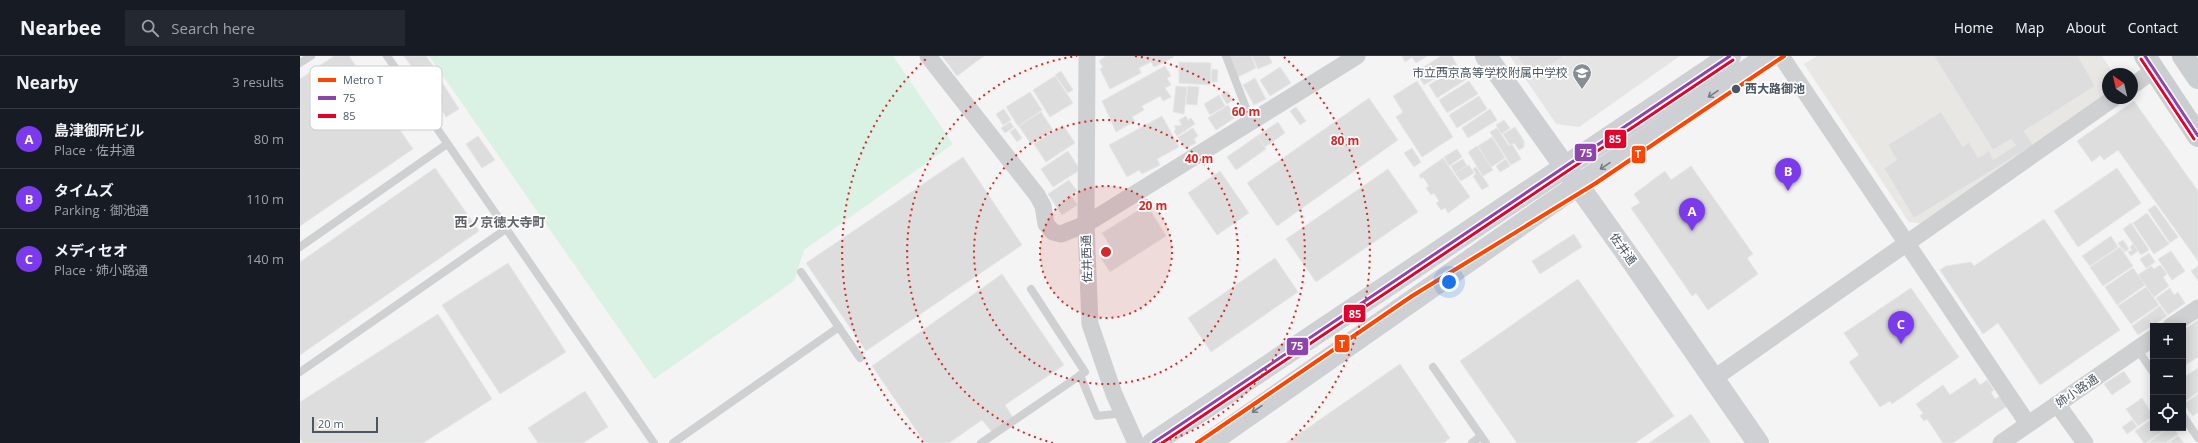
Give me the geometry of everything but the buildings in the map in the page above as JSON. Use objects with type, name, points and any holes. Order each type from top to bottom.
[{"type":"main road","points":[[2187,57],[2198,78]]},
{"type":"main road","points":[[2150,63],[2198,136]]},
{"type":"street","name":"佐井西通","points":[[928,56],[1037,195],[1043,206],[1046,224],[1053,232],[1061,234],[1086,224],[1090,324],[1123,413],[1136,443]]},
{"type":"street","points":[[1086,224],[1087,56]]},
{"type":"street","points":[[1086,224],[1357,56]]},
{"type":"street","name":"佐井通","points":[[1486,56],[1637,268],[1758,443]]},
{"type":"street","points":[[1153,443],[1730,56]]},
{"type":"street","points":[[1209,443],[1577,185],[1768,56]]},
{"type":"street","points":[[1781,56],[2028,424]]},
{"type":"street","points":[[2138,78],[2150,63]]},
{"type":"street","points":[[1713,379],[2105,104]]},
{"type":"street","points":[[2176,323],[2198,308]]},
{"type":"street","name":"姉小路通","points":[[2001,443],[2150,340]]},
{"type":"street","points":[[2057,404],[2085,443]]},
{"type":"lane","points":[[300,63],[311,56]]},
{"type":"lane","points":[[387,56],[394,66]]},
{"type":"lane","points":[[1226,56],[1251,121]]},
{"type":"lane","points":[[437,130],[654,443]]},
{"type":"lane","points":[[300,247],[447,144]]},
{"type":"lane","points":[[300,372],[506,229]]},
{"type":"lane","points":[[801,272],[860,358]]},
{"type":"lane","points":[[982,443],[1085,372],[1031,289]]},
{"type":"lane","points":[[673,443],[839,327]]},
{"type":"lane","points":[[2137,349],[2150,368]]},
{"type":"lane","points":[[1433,367],[1484,440],[1472,443]]},
{"type":"lane","points":[[1080,375],[1097,416],[1123,413]]},
{"type":"lane","points":[[2186,420],[2198,438]]},
{"type":"shaded area","name":"市立西京高等学校附属中学校","points":[[1510,56],[1680,56],[1579,127],[1556,124]]},
{"type":"shaded area","points":[[1817,56],[2102,56],[2110,68],[2102,68],[2102,99],[1923,224],[1909,222],[1804,64]]},
{"type":"green space","points":[[429,56],[893,56],[953,144],[804,250],[794,281],[654,379],[442,75],[442,66],[436,66]]},
{"type":"metro line","name":"T","points":[[1197,443],[1412,296],[1596,183],[1784,56]]},
{"type":"transit line","name":"75","points":[[1153,443],[1730,56]]},
{"type":"transit line","name":"75","points":[[2145,56],[2198,136]]},
{"type":"transit line","name":"85","points":[[2141,59],[2194,139]]},
{"type":"transit line","name":"85","points":[[1162,443],[1733,60]]},
{"type":"place","name":"西大路御池","points":[[1736,89]]},
{"type":"place","name":"市立西京高等学校附属中学校","points":[[1582,90]]},
{"type":"place","name":"タイムズ","points":[[1788,191]]},
{"type":"place","name":"島津御所ビル","points":[[1692,231]]},
{"type":"place","name":"メディセオ","points":[[1901,344]]},
{"type":"district","name":"西ノ京徳大寺町","points":[[500,222]]}]
